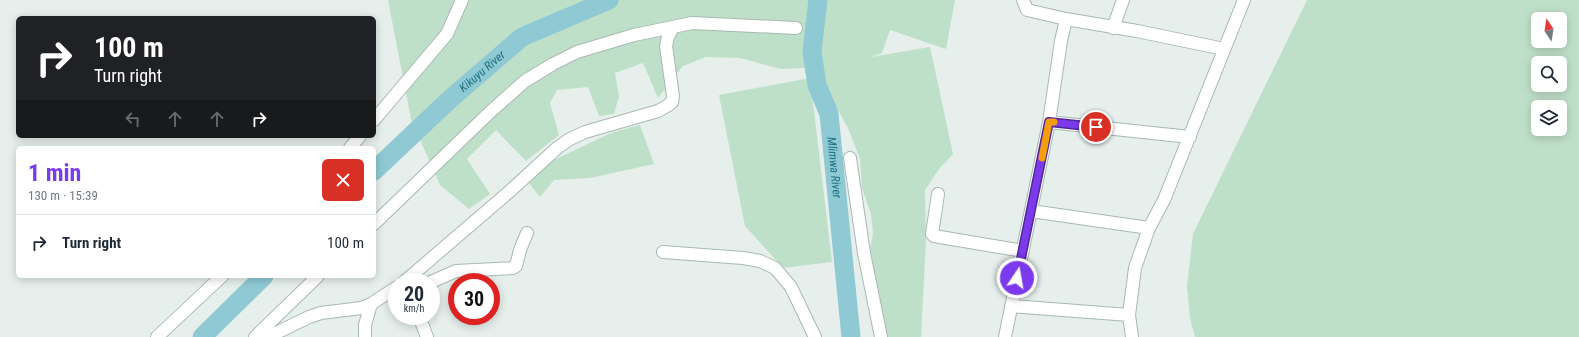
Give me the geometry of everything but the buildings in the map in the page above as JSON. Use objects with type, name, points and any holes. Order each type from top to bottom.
[{"type":"street","points":[[376,118],[447,34],[462,0]]},
{"type":"street","points":[[1023,0],[1027,10],[1066,19],[1224,49]]},
{"type":"street","points":[[1113,28],[1123,0]]},
{"type":"street","points":[[1132,337],[1129,315],[1135,268],[1149,228],[1164,200],[1244,0]]},
{"type":"street","points":[[1005,337],[1032,211],[1049,122],[1061,41],[1066,19]]},
{"type":"street","points":[[376,222],[489,113],[525,81],[553,64],[578,52],[634,35],[692,23],[796,28]]},
{"type":"street","points":[[416,273],[557,148],[570,139],[585,132],[643,116],[668,106],[672,102],[673,96],[666,46],[668,37],[673,27]]},
{"type":"street","points":[[1049,122],[1190,137]]},
{"type":"street","points":[[352,146],[358,138]]},
{"type":"street","points":[[850,158],[864,253],[881,337]]},
{"type":"street","points":[[938,194],[932,234],[934,236],[1023,251]]},
{"type":"street","points":[[1032,211],[1149,228]]},
{"type":"street","points":[[440,278],[456,271],[513,268],[516,266],[520,250],[527,233]]},
{"type":"street","points":[[663,252],[743,258],[760,261],[776,268],[791,287],[815,337]]},
{"type":"street","points":[[157,337],[220,278]]},
{"type":"street","points":[[255,337],[316,278]]},
{"type":"street","points":[[268,337],[309,317],[321,313],[361,308],[371,304],[388,293]]},
{"type":"street","points":[[365,337],[365,325],[371,304]]},
{"type":"street","points":[[1011,306],[1129,315]]},
{"type":"street","points":[[422,325],[427,337]]},
{"type":"green space","points":[[388,0],[955,0],[946,49],[890,30],[882,53],[871,57],[930,47],[953,154],[939,169],[925,190],[926,240],[921,337],[888,337],[870,250],[873,234],[871,214],[862,188],[860,159],[848,128],[829,94],[822,67],[781,69],[740,58],[706,57],[683,66],[658,98],[643,63],[615,73],[619,96],[614,114],[599,116],[588,87],[557,90],[550,103],[559,135],[526,161],[496,130],[467,159],[490,194],[469,209],[440,185],[411,119]]},
{"type":"green space","points":[[1307,0],[1579,0],[1579,337],[1195,337],[1190,318],[1187,286],[1193,234]]},
{"type":"green space","points":[[810,78],[832,262],[783,268],[745,226],[719,95]]},
{"type":"green space","points":[[640,125],[654,164],[590,178],[554,180],[540,197],[528,182],[554,160],[611,133]]},
{"type":"waterway","name":"Kikuyu River","points":[[376,169],[449,100],[522,37],[609,0]]},
{"type":"waterway","name":"Mlimwa River","points":[[818,0],[812,52],[817,85],[829,114],[851,337]]},
{"type":"waterway","name":"Kikuyu River","points":[[202,337],[262,278]]},
{"type":"slow traffic","points":[[1042,158],[1049,122],[1054,122]]},
{"type":"route","points":[[1017,278],[1032,211],[1049,122],[1096,127]]}]
